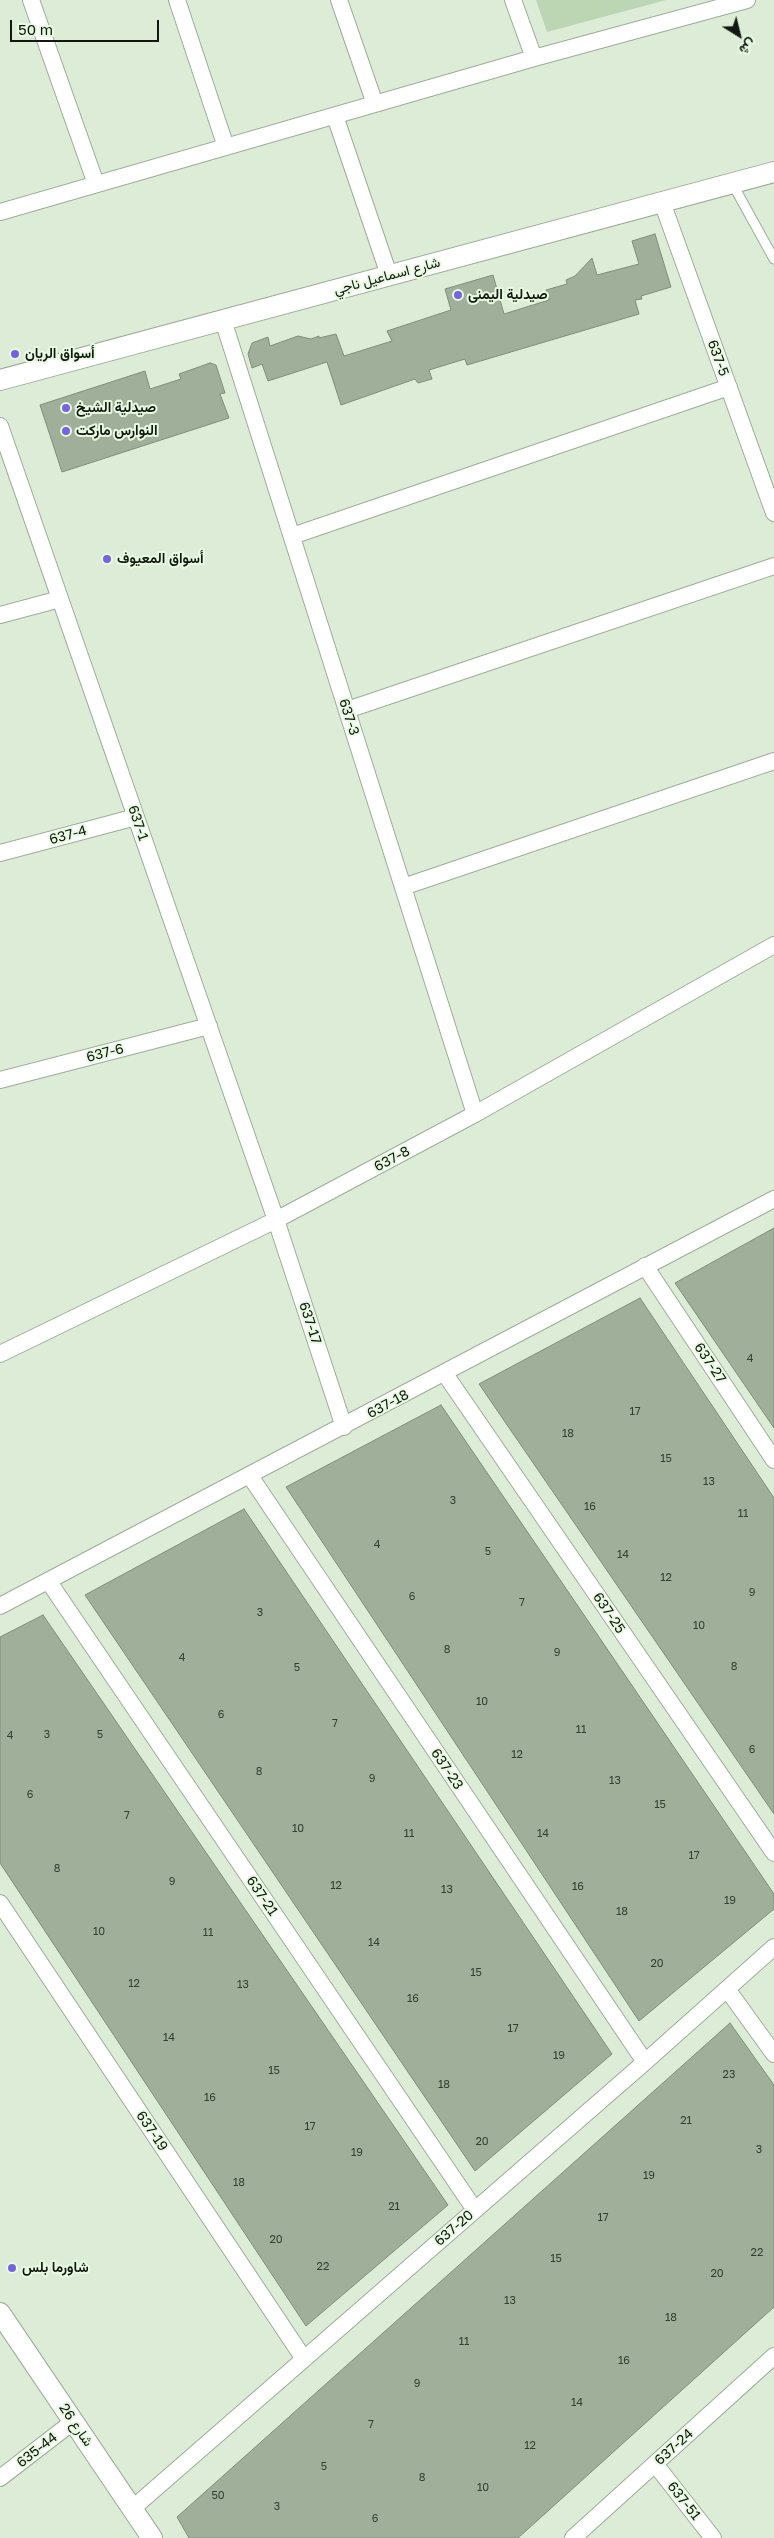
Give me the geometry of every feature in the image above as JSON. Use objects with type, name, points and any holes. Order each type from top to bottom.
[{"type":"street","points":[[31,0],[96,184]]},
{"type":"street","points":[[177,0],[226,147]]},
{"type":"street","points":[[340,0],[376,104]]},
{"type":"street","points":[[513,0],[534,58]]},
{"type":"street","points":[[0,212],[534,58],[747,0]]},
{"type":"street","points":[[334,116],[389,276]]},
{"type":"street","name":"شارع اسماعيل ناجي","points":[[0,380],[774,172]]},
{"type":"street","name":"637-5","points":[[662,202],[774,513]]},
{"type":"street","name":"637-3","points":[[223,320],[476,1114]]},
{"type":"street","points":[[292,536],[729,387]]},
{"type":"street","name":"637-1","points":[[0,426],[276,1220]]},
{"type":"street","points":[[347,710],[774,566]]},
{"type":"street","points":[[0,615],[60,598]]},
{"type":"street","points":[[403,887],[774,761]]},
{"type":"street","name":"637-4","points":[[0,853],[136,817]]},
{"type":"street","name":"637-8","points":[[0,1354],[276,1220],[476,1114],[774,946]]},
{"type":"street","name":"637-6","points":[[0,1080],[209,1026]]},
{"type":"street","name":"637-18","points":[[0,1606],[445,1374],[774,1198]]},
{"type":"street","name":"637-17","points":[[276,1220],[344,1426]]},
{"type":"street","name":"637-27","points":[[645,1266],[774,1460]]},
{"type":"street","name":"637-25","points":[[445,1374],[774,1853]]},
{"type":"street","name":"637-23","points":[[250,1476],[645,2062]]},
{"type":"street","name":"637-21","points":[[49,1582],[475,2210]]},
{"type":"street","name":"637-19","points":[[0,1903],[304,2359]]},
{"type":"street","name":"637-20","points":[[132,2508],[645,2062],[774,1946]]},
{"type":"street","points":[[727,1988],[774,2054]]},
{"type":"street","name":"شارع 26","points":[[0,2313],[152,2538]]},
{"type":"street","name":"637-24","points":[[573,2538],[655,2464],[771,2365]]},
{"type":"street","name":"635-44","points":[[0,2478],[74,2421]]},
{"type":"street","name":"637-51","points":[[655,2464],[713,2538]]},
{"type":"lane","points":[[732,184],[774,259]]},
{"type":"green space","points":[[536,0],[666,0],[547,32]]},
{"type":"building","points":[[655,234],[671,287],[641,296],[642,299],[635,300],[639,314],[467,365],[465,359],[429,370],[432,379],[418,383],[415,379],[341,405],[327,362],[268,381],[262,364],[252,368],[248,354],[252,343],[268,337],[270,346],[298,336],[311,339],[336,334],[344,356],[392,341],[387,331],[451,310],[445,289],[493,275],[504,314],[549,300],[546,290],[567,284],[566,280],[575,276],[592,258],[597,275],[639,264],[632,241]]},
{"type":"building","points":[[210,363],[216,365],[225,393],[220,394],[229,418],[62,472],[40,405],[145,371],[150,389],[181,379],[179,374]]},
{"type":"building","points":[[774,1228],[774,1428],[675,1283]]},
{"type":"building","points":[[640,1298],[774,1498],[774,1814],[479,1384]]},
{"type":"building","points":[[441,1405],[774,1894],[774,1909],[639,2021],[286,1487]]},
{"type":"building","points":[[244,1509],[612,2054],[475,2171],[85,1595]]},
{"type":"building","points":[[43,1615],[448,2205],[306,2326],[0,1863],[0,1637]]},
{"type":"building","points":[[730,2023],[774,2085],[774,2307],[518,2538],[189,2538],[177,2517]]},
{"type":"place","name":"صيدلية اليمنى","points":[[458,295]]},
{"type":"place","name":"أسواق الريان","points":[[15,354]]},
{"type":"place","name":"صيدلية الشيخ","points":[[66,408]]},
{"type":"place","name":"النوارس ماركت","points":[[66,431]]},
{"type":"place","name":"أسواق المعيوف","points":[[107,559]]},
{"type":"place","name":"شاورما بلس","points":[[12,2268]]}]
